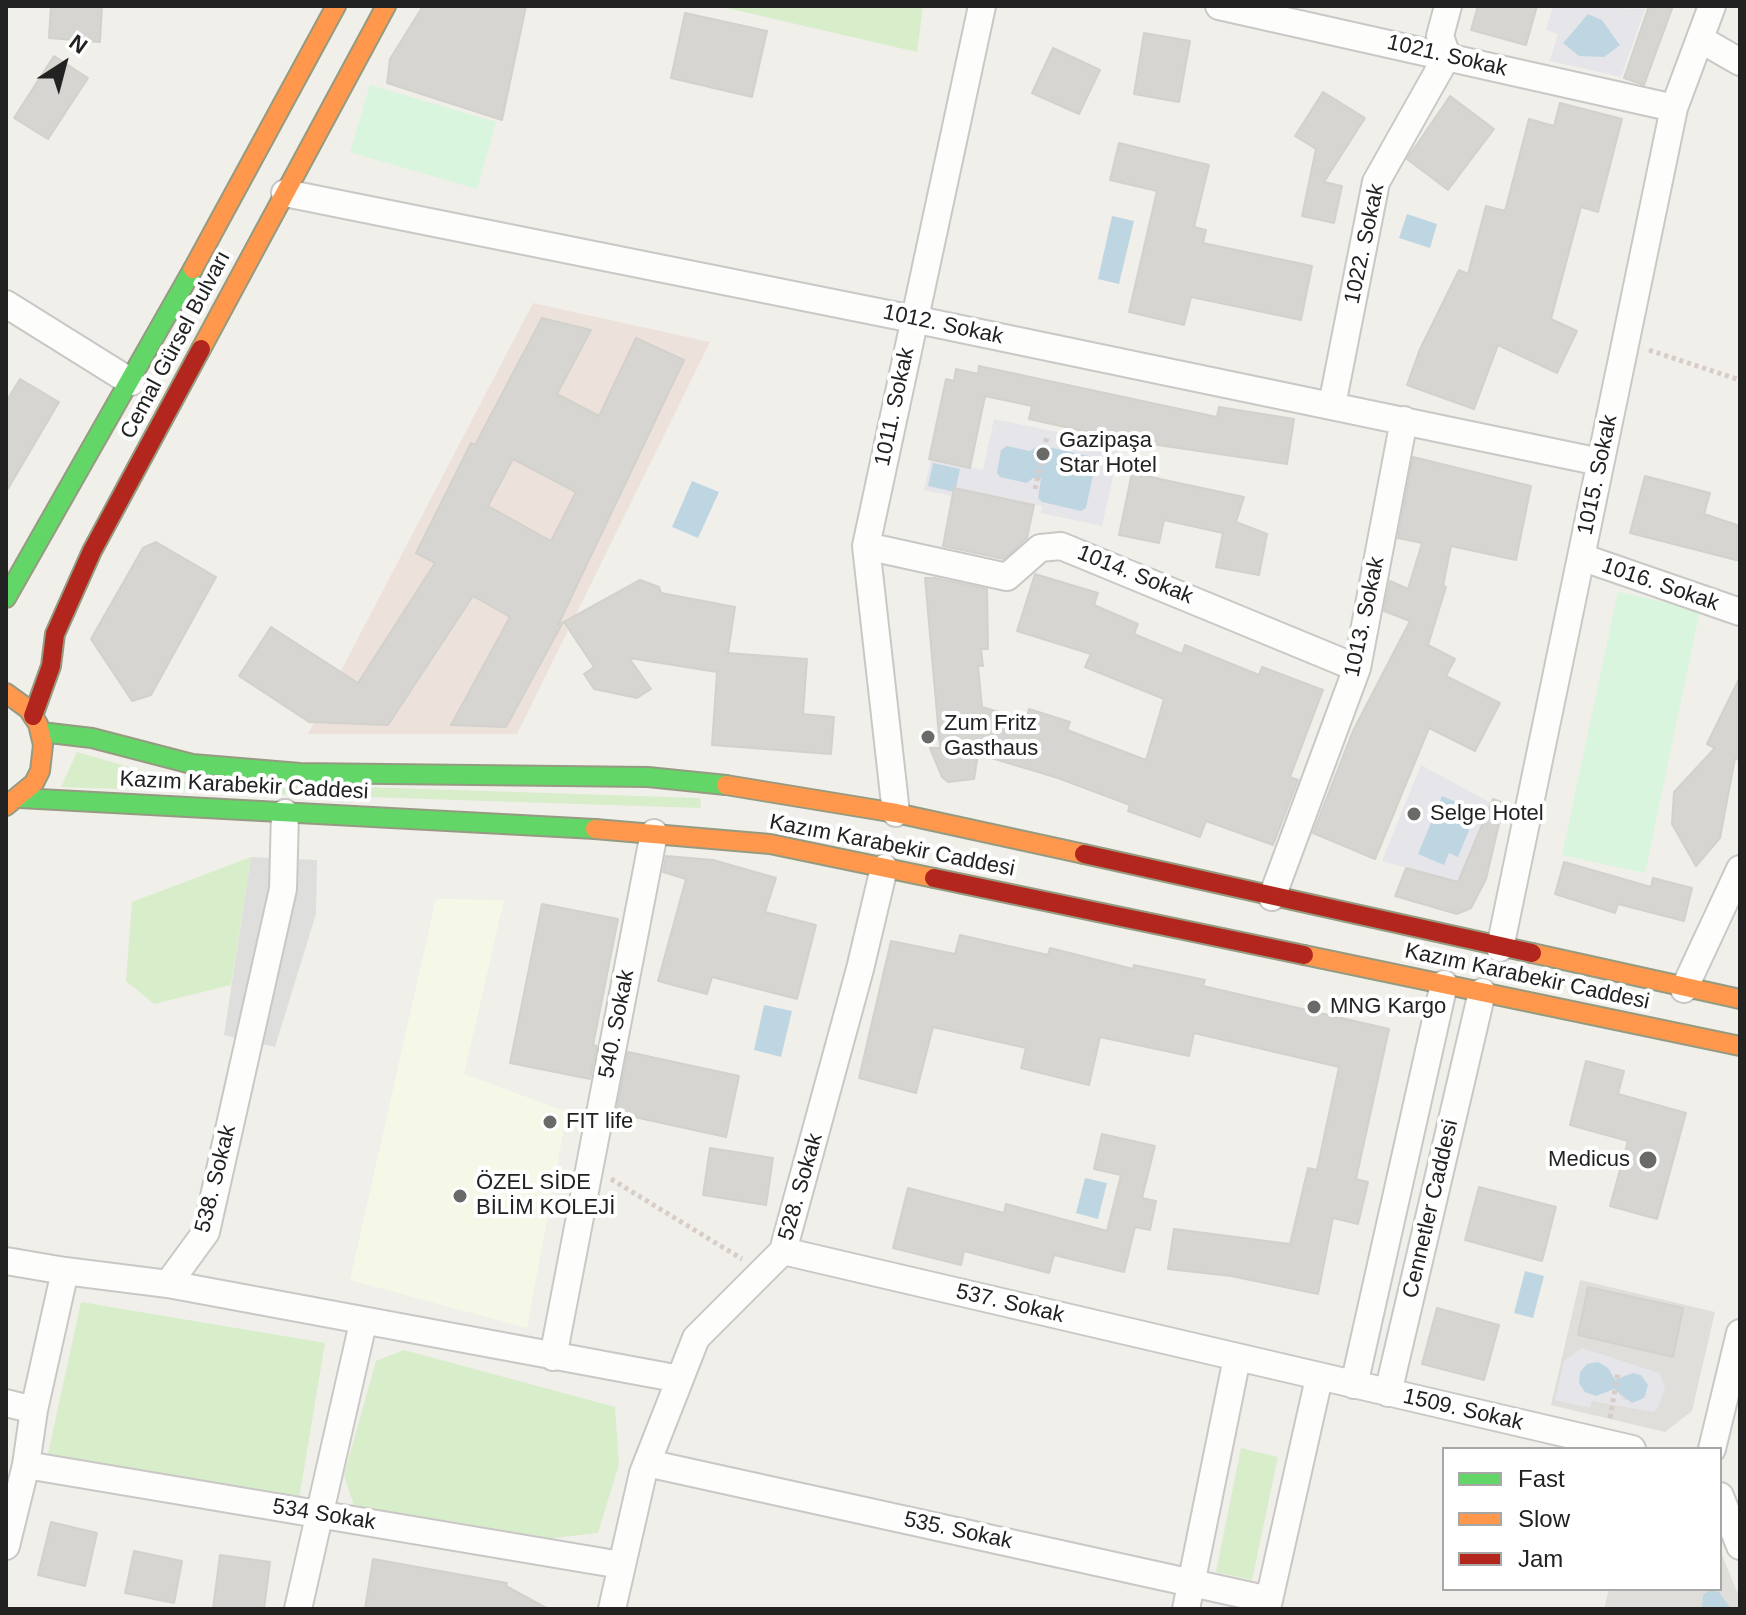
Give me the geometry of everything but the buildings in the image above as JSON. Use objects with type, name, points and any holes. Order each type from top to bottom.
[{"type":"main road","name":"Cemal Gürsel Bulvarı","points":[[6,598],[131,382],[336,6]]},
{"type":"main road","name":"Cemal Gürsel Bulvarı","points":[[13,802],[40,771],[43,759],[37,724],[55,634],[92,551],[386,6]]},
{"type":"main road","points":[[6,693],[37,724]]},
{"type":"main road","name":"Kazım Karabekir Caddesi","points":[[37,724],[192,764],[300,773],[648,777],[761,788],[896,813],[1740,999]]},
{"type":"main road","name":"Kazım Karabekir Caddesi","points":[[13,802],[654,833],[770,844],[1740,1046]]},
{"type":"street","name":"1011. Sokak","points":[[896,813],[866,546],[982,6]]},
{"type":"street","name":"1021. Sokak","points":[[1219,6],[1674,108]]},
{"type":"street","points":[[1447,56],[1440,36],[1448,6]]},
{"type":"street","name":"1015. Sokak","points":[[1500,948],[1674,108],[1712,6]]},
{"type":"street","points":[[1700,39],[1740,62]]},
{"type":"street","name":"1022. Sokak","points":[[1332,405],[1376,182],[1447,56]]},
{"type":"street","name":"1012. Sokak","points":[[285,193],[913,319],[1600,462]]},
{"type":"street","points":[[6,304],[131,382]]},
{"type":"street","name":"1013. Sokak","points":[[1272,897],[1357,668],[1404,420]]},
{"type":"street","name":"1014. Sokak","points":[[866,546],[1007,577],[1040,548],[1061,546],[1357,668]]},
{"type":"street","name":"1016. Sokak","points":[[1581,557],[1740,612]]},
{"type":"street","name":"538. Sokak","points":[[168,1284],[206,1232],[283,889],[285,813]]},
{"type":"street","name":"540. Sokak","points":[[553,1357],[654,833]]},
{"type":"street","name":"528. Sokak","points":[[612,1609],[647,1463],[696,1338],[783,1251],[834,1068],[884,868]]},
{"type":"street","points":[[1684,989],[1740,869]]},
{"type":"street","name":"Cennetler Caddesi","points":[[1354,1385],[1444,984]]},
{"type":"street","name":"Cennetler Caddesi","points":[[1388,1393],[1482,992]]},
{"type":"street","name":"537. Sokak","points":[[783,1251],[1237,1358]]},
{"type":"street","points":[[6,1261],[168,1284],[363,1323],[680,1379]]},
{"type":"street","points":[[6,1546],[26,1465],[34,1410],[65,1271]]},
{"type":"street","points":[[298,1609],[317,1514],[363,1323]]},
{"type":"street","points":[[1712,1447],[1740,1333]]},
{"type":"street","points":[[1186,1609],[1237,1358],[1388,1393]]},
{"type":"street","points":[[1268,1604],[1319,1378]]},
{"type":"street","name":"1509. Sokak","points":[[1388,1393],[1623,1447]]},
{"type":"street","points":[[6,1403],[34,1410]]},
{"type":"street","name":"535. Sokak","points":[[647,1463],[1192,1582],[1268,1604]]},
{"type":"street","name":"534 Sokak","points":[[26,1465],[621,1565]]},
{"type":"street","points":[[1722,1501],[1740,1546]]},
{"type":"path","points":[[1625,342],[1740,380]]},
{"type":"path","points":[[1035,489],[1047,437]]},
{"type":"path","points":[[589,1166],[762,1271]]},
{"type":"path","points":[[1613,1396],[1618,1372]]},
{"type":"shaded area","points":[[1553,6],[1645,9],[1621,77],[1550,61],[1558,34],[1546,30]],"holes":[[[1582,20],[1602,20],[1620,44],[1563,43]]]},
{"type":"shaded area","points":[[533,303],[710,342],[517,734],[308,734]]},
{"type":"shaded area","points":[[994,419],[1120,445],[1102,526],[1041,513],[1042,506],[980,493],[964,490],[962,498],[924,490],[931,459],[983,470]],"holes":[[[1007,446],[1030,451],[1081,511],[1038,498],[1042,479],[1033,477]]]},
{"type":"shaded area","points":[[1421,765],[1491,803],[1458,882],[1382,861]]},
{"type":"shaded area","points":[[251,857],[317,860],[316,914],[275,1047],[224,1035]]},
{"type":"shaded area","name":"ÖZEL SİDE BİLİM KOLEJİ","points":[[436,899],[504,900],[464,1074],[567,1112],[527,1328],[350,1280]]},
{"type":"shaded area","points":[[1580,1280],[1715,1312],[1692,1411],[1665,1432],[1551,1405]]},
{"type":"shaded area","points":[[1582,1348],[1659,1373],[1665,1387],[1658,1408],[1653,1412],[1592,1401],[1590,1408],[1555,1400],[1564,1361]],"holes":[[[1592,1363],[1611,1372],[1615,1380],[1628,1374],[1647,1394],[1644,1398],[1624,1400],[1616,1389],[1583,1368]]]},
{"type":"shaded area","points":[[1722,1555],[1740,1599],[1740,1609],[1604,1609],[1608,1591],[1722,1591]]},
{"type":"green space","points":[[718,6],[923,6],[917,52]]},
{"type":"green space","points":[[370,85],[496,122],[477,189],[350,152]]},
{"type":"green space","points":[[1618,592],[1700,610],[1645,873],[1562,855]]},
{"type":"green space","points":[[77,752],[178,781],[700,798],[701,808],[61,787]]},
{"type":"green space","points":[[251,857],[231,985],[154,1004],[126,981],[132,902]]},
{"type":"green space","points":[[81,1302],[325,1343],[299,1499],[48,1454]]},
{"type":"green space","points":[[404,1350],[615,1407],[619,1464],[598,1533],[527,1541],[354,1506],[344,1475],[376,1361]]},
{"type":"green space","points":[[1241,1448],[1278,1457],[1252,1580],[1216,1572]]},
{"type":"water","points":[[1588,14],[1602,20],[1620,45],[1604,57],[1579,56],[1563,43]]},
{"type":"water","points":[[1407,214],[1437,224],[1430,248],[1399,238]]},
{"type":"water","points":[[1112,216],[1134,221],[1119,284],[1098,279]]},
{"type":"water","points":[[1039,445],[1093,457],[1096,461],[1086,508],[1081,511],[1042,502],[1038,498],[1041,479],[1033,478],[1027,483],[1000,477],[997,473],[1001,450],[1007,446],[1030,451]]},
{"type":"water","points":[[933,463],[960,469],[955,492],[928,486]]},
{"type":"water","points":[[692,481],[719,492],[698,538],[672,527]]},
{"type":"water","points":[[1442,796],[1477,811],[1458,857],[1449,853],[1444,865],[1418,854]]},
{"type":"water","points":[[764,1005],[792,1011],[781,1057],[754,1050]]},
{"type":"water","points":[[1085,1178],[1107,1183],[1098,1219],[1076,1213]]},
{"type":"water","points":[[1525,1271],[1544,1276],[1533,1318],[1514,1313]]},
{"type":"water","points":[[1598,1362],[1608,1368],[1615,1380],[1633,1373],[1641,1375],[1648,1385],[1644,1398],[1632,1403],[1614,1389],[1596,1396],[1585,1392],[1579,1383],[1580,1372],[1587,1364]]},
{"type":"water","points":[[1708,1591],[1719,1592],[1731,1609],[1702,1609],[1703,1595]]},
{"type":"traffic: fast","points":[[6,598],[193,269]]},
{"type":"traffic: fast","points":[[41,732],[92,738],[192,764],[300,773],[648,777],[726,785]]},
{"type":"traffic: fast","points":[[20,798],[595,829]]},
{"type":"traffic: slow","points":[[193,269],[336,6]]},
{"type":"traffic: slow","points":[[201,349],[386,6]]},
{"type":"traffic: slow","points":[[6,693],[28,709],[38,724],[43,745],[40,771],[34,783],[6,806]]},
{"type":"traffic: slow","points":[[726,785],[896,813],[1084,854]]},
{"type":"traffic: slow","points":[[595,829],[770,844],[934,878]]},
{"type":"traffic: slow","points":[[1532,953],[1740,999]]},
{"type":"traffic: slow","points":[[1304,955],[1740,1046]]},
{"type":"traffic: jam","points":[[33,716],[51,666],[55,634],[92,551],[201,349]]},
{"type":"traffic: jam","points":[[1084,854],[1532,953]]},
{"type":"traffic: jam","points":[[934,878],[1304,955]]},
{"type":"place","name":"Gazipaşa Star Hotel","points":[[1043,454]]},
{"type":"place","name":"Zum Fritz Gasthaus","points":[[928,737]]},
{"type":"place","name":"Selge Hotel","points":[[1414,814]]},
{"type":"place","name":"MNG Kargo","points":[[1314,1007]]},
{"type":"place","name":"FIT life","points":[[550,1122]]},
{"type":"place","name":"Medicus","points":[[1648,1160]]},
{"type":"place","name":"ÖZEL SİDE BİLİM KOLEJİ","points":[[460,1196]]}]
